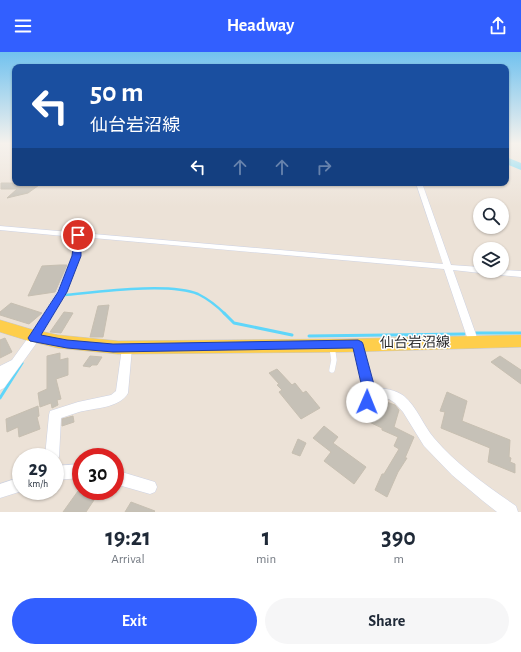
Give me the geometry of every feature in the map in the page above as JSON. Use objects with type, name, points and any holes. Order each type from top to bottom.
[{"type":"main road","name":"仙台岩沼線","points":[[0,326],[34,338],[82,346],[127,348],[521,341]]},
{"type":"street","points":[[420,186],[474,343]]},
{"type":"street","points":[[0,228],[473,269]]},
{"type":"street","points":[[0,385],[34,338],[62,292],[76,256],[78,235]]},
{"type":"street","points":[[509,273],[521,274]]},
{"type":"street","points":[[358,344],[370,392],[360,416]]},
{"type":"street","points":[[53,448],[55,415],[78,407],[114,399],[122,393],[127,348]]},
{"type":"street","points":[[0,371],[16,363]]},
{"type":"street","points":[[370,392],[389,395],[401,401],[429,441],[454,468],[482,492],[510,512]]},
{"type":"street","points":[[124,480],[150,487]]},
{"type":"street","points":[[0,491],[12,487]]},
{"type":"lane","points":[[332,345],[334,365],[332,370]]},
{"type":"building","points":[[1,183],[12,183],[12,186],[38,186],[28,193],[7,198],[17,189],[1,189]]},
{"type":"building","points":[[67,265],[55,292],[28,296],[42,266]]},
{"type":"building","points":[[11,303],[42,313],[29,324],[0,315],[0,312]]},
{"type":"building","points":[[109,305],[103,337],[90,337],[98,306]]},
{"type":"building","points":[[64,312],[73,313],[61,333],[50,332]]},
{"type":"building","points":[[5,338],[12,352],[0,358],[0,340]]},
{"type":"building","points":[[60,353],[60,360],[68,358],[68,375],[56,379],[61,399],[57,400],[58,405],[52,408],[51,403],[40,407],[38,393],[47,389],[47,356]]},
{"type":"building","points":[[90,356],[102,357],[97,365],[92,365],[90,367],[83,366]]},
{"type":"building","points":[[500,356],[521,370],[521,384],[491,362]]},
{"type":"building","points":[[277,369],[292,385],[295,383],[303,393],[306,391],[320,408],[301,419],[279,392],[282,390],[277,385],[279,384],[269,373]]},
{"type":"building","points":[[447,392],[467,401],[462,421],[510,440],[509,457],[511,458],[510,462],[515,464],[515,473],[488,462],[490,448],[441,428],[445,412],[440,411]]},
{"type":"building","points":[[378,399],[395,405],[399,410],[394,427],[414,437],[405,458],[407,458],[398,472],[387,497],[375,490],[382,474],[384,474],[399,449],[394,446],[398,437],[367,421]]},
{"type":"building","points":[[38,406],[39,416],[37,417],[40,429],[19,437],[18,427],[7,432],[6,419]]},
{"type":"building","points":[[73,416],[74,422],[62,426],[62,419]]},
{"type":"building","points":[[324,426],[338,437],[333,443],[366,467],[354,484],[324,461],[331,452],[313,438]]},
{"type":"building","points":[[298,439],[306,443],[300,456],[292,453]]},
{"type":"building","points":[[72,499],[94,500],[86,512],[63,512]]},
{"type":"building","points":[[131,502],[155,511],[125,512]]},
{"type":"waterway","points":[[516,164],[521,167]]},
{"type":"waterway","points":[[65,295],[152,288],[185,290],[202,296],[225,314]]},
{"type":"waterway","points":[[225,314],[234,323],[292,335]]},
{"type":"waterway","points":[[476,333],[521,333]]},
{"type":"waterway","points":[[309,336],[464,334]]},
{"type":"waterway","points":[[0,398],[22,363]]},
{"type":"route","points":[[78,235],[76,256],[71,271],[62,292],[34,338],[82,346],[113,348],[358,344],[370,392],[367,402]]}]
